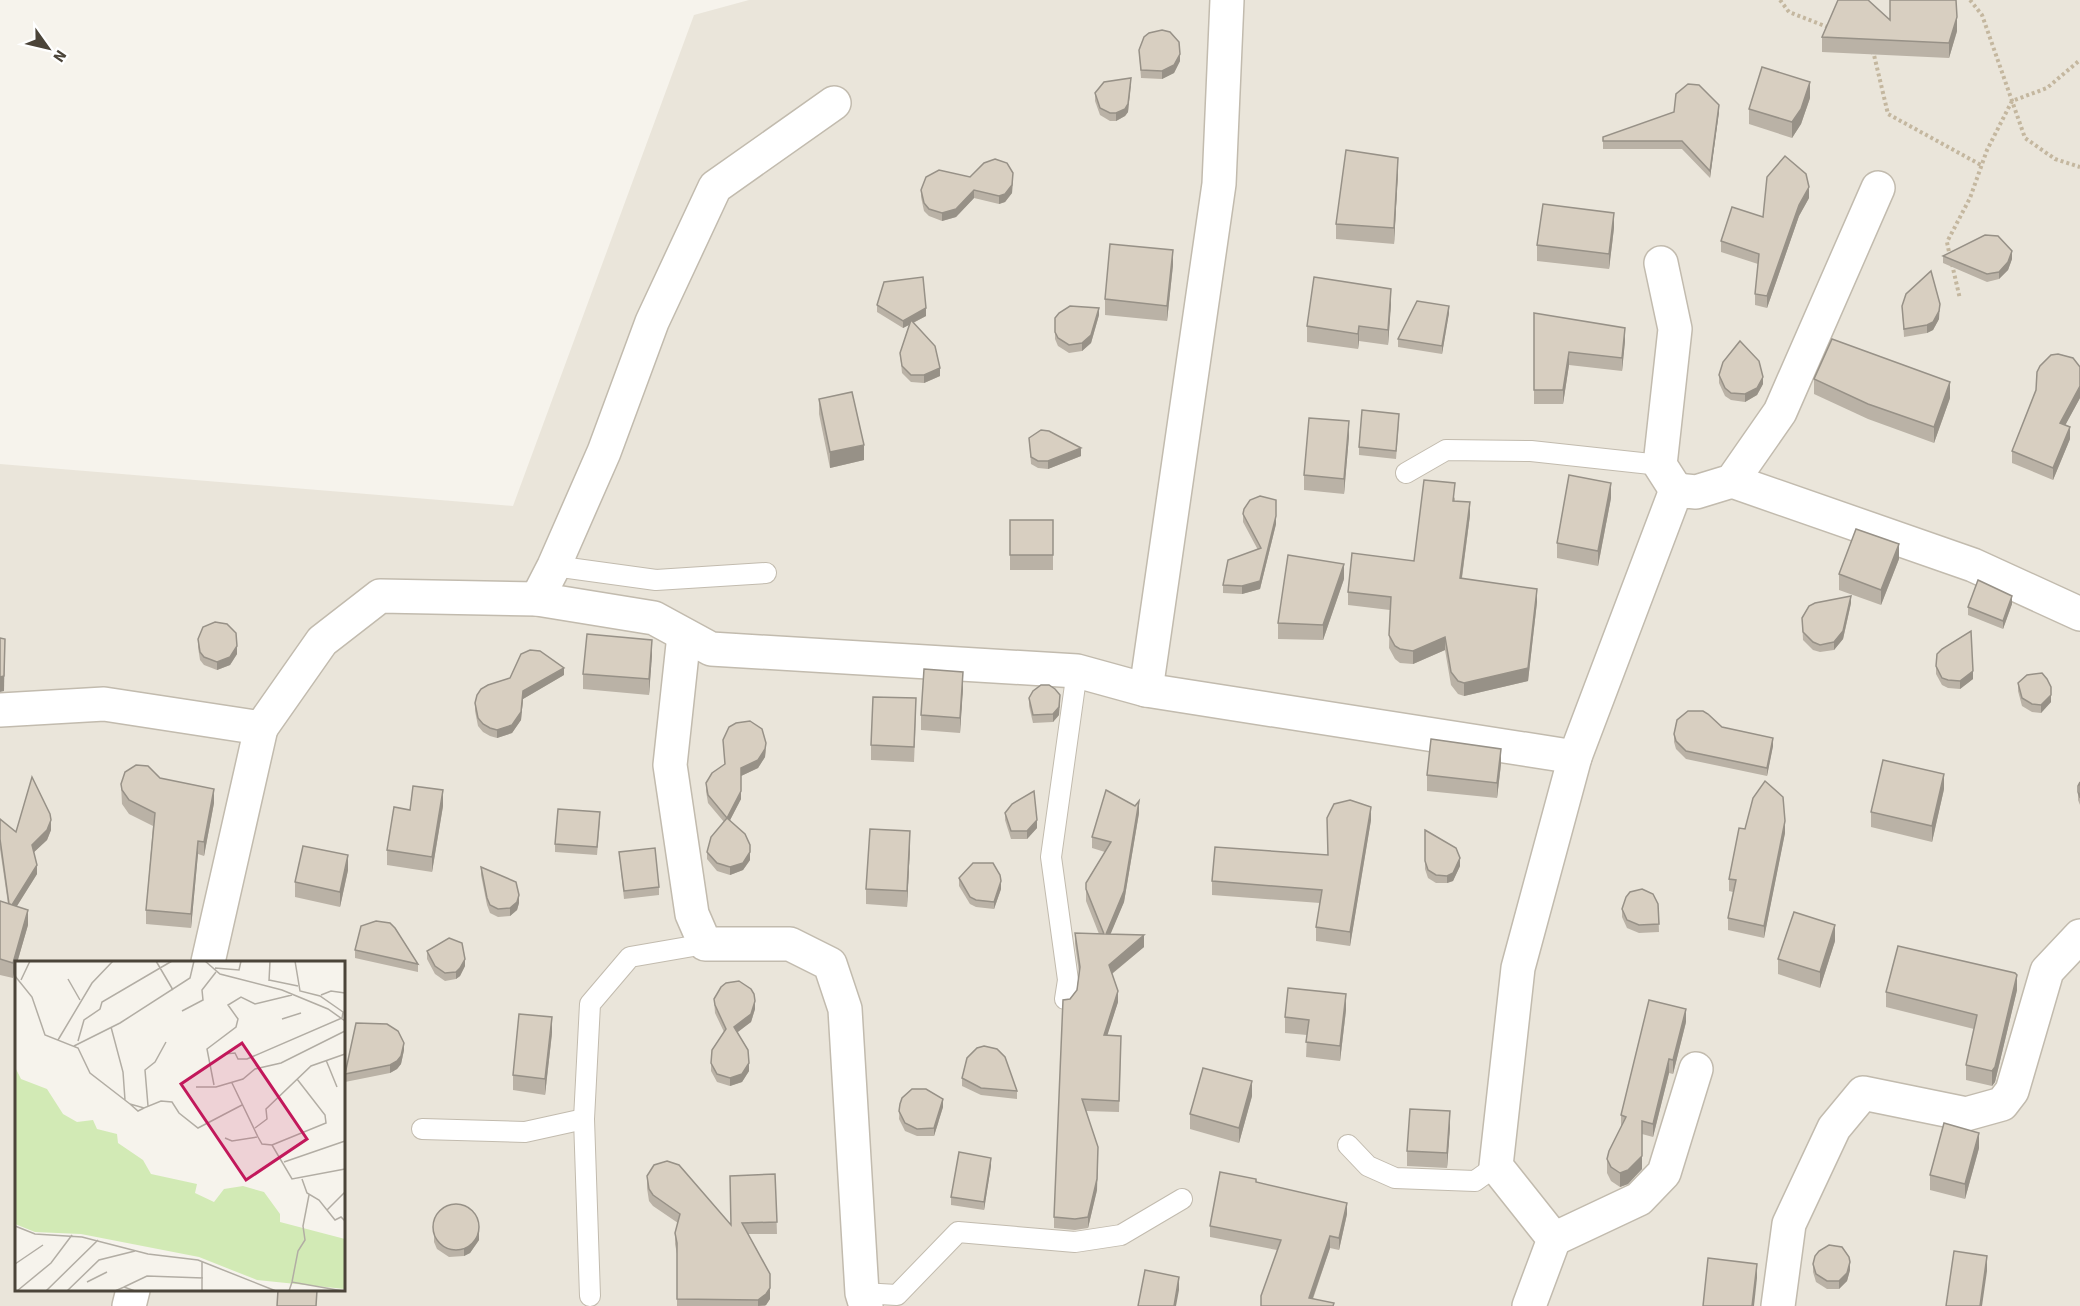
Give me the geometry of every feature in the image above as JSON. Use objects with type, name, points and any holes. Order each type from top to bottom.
[{"type":"street","points":[[1146,690],[1220,184],[1227,0]]},
{"type":"street","points":[[537,599],[604,452],[652,322],[715,187],[834,103]]},
{"type":"street","points":[[1732,481],[1780,412],[1878,188]]},
{"type":"street","points":[[1554,1239],[1496,1166],[1518,968],[1575,757],[1668,478],[1675,329],[1661,263]]},
{"type":"street","points":[[1668,478],[1696,492],[1732,481],[1973,566],[2080,614]]},
{"type":"street","points":[[208,961],[261,728],[322,641],[380,596],[537,599],[654,618],[711,649],[1077,671],[1146,690],[1575,757]]},
{"type":"street","points":[[684,635],[670,765],[692,914],[705,944],[790,944],[830,964],[845,1009],[864,1300]]},
{"type":"street","points":[[0,710],[104,704],[261,728]]},
{"type":"street","points":[[1779,1306],[1789,1224],[1834,1128],[1863,1093],[1966,1114],[2002,1104],[2012,1091],[2047,971],[2080,936]]},
{"type":"street","points":[[1529,1306],[1554,1239],[1639,1199],[1664,1173],[1696,1069]]},
{"type":"street","points":[[129,1306],[133,1291]]},
{"type":"lane","points":[[1406,473],[1446,450],[1531,451],[1668,478]]},
{"type":"lane","points":[[554,566],[656,580],[766,573]]},
{"type":"lane","points":[[1065,999],[1068,980],[1051,857],[1077,671]]},
{"type":"lane","points":[[590,1296],[584,1119],[590,1005],[630,957],[705,944]]},
{"type":"lane","points":[[422,1129],[525,1132],[584,1119]]},
{"type":"lane","points":[[1348,1144],[1368,1166],[1395,1178],[1475,1180],[1496,1166]]},
{"type":"lane","points":[[864,1300],[897,1295],[958,1232],[1075,1242],[1120,1235],[1182,1199]]},
{"type":"path","points":[[1780,0],[1789,12],[1838,30]]},
{"type":"path","points":[[1970,0],[1982,15],[2025,138],[2055,159],[2080,167]]},
{"type":"path","points":[[1867,45],[1874,55],[1888,114],[1981,165]]},
{"type":"path","points":[[1960,299],[1947,242],[1970,198],[1987,150],[2012,101],[2047,88],[2080,60]]},
{"type":"shaded area","points":[[749,0],[2080,0],[2080,1306],[0,1306],[0,464],[513,506],[694,15]]},
{"type":"building","points":[[1838,0],[1868,0],[1890,20],[1890,0],[1956,0],[1957,17],[1949,43],[1822,37]]},
{"type":"building","points":[[1162,30],[1170,32],[1179,42],[1180,54],[1174,65],[1162,71],[1141,70],[1139,50],[1144,37],[1149,33]]},
{"type":"building","points":[[1762,67],[1810,82],[1801,109],[1792,122],[1749,109]]},
{"type":"building","points":[[1131,78],[1128,104],[1125,109],[1110,113],[1100,108],[1095,93],[1104,82]]},
{"type":"building","points":[[1688,84],[1699,85],[1719,105],[1710,171],[1682,141],[1603,141],[1603,137],[1674,112],[1676,94]]},
{"type":"building","points":[[1346,150],[1398,158],[1394,228],[1336,224]]},
{"type":"building","points":[[1785,156],[1806,174],[1809,187],[1799,205],[1767,296],[1755,294],[1759,254],[1721,241],[1732,207],[1763,217],[1767,177]]},
{"type":"building","points":[[995,159],[1007,163],[1013,173],[1012,185],[1005,194],[999,196],[974,190],[956,209],[942,213],[929,209],[924,203],[921,190],[926,177],[939,170],[970,177],[984,163]]},
{"type":"building","points":[[1543,204],[1614,213],[1609,254],[1537,245]]},
{"type":"building","points":[[1985,235],[1998,236],[2012,251],[2008,262],[1999,272],[1987,274],[1943,256]]},
{"type":"building","points":[[1110,244],[1173,250],[1167,306],[1105,299]]},
{"type":"building","points":[[1931,271],[1940,304],[1939,311],[1933,322],[1904,329],[1902,306],[1906,294]]},
{"type":"building","points":[[923,277],[926,308],[903,321],[877,305],[884,282]]},
{"type":"building","points":[[1314,277],[1391,289],[1388,330],[1359,326],[1358,334],[1307,326]]},
{"type":"building","points":[[1417,301],[1449,306],[1442,346],[1398,339]]},
{"type":"building","points":[[1070,306],[1099,308],[1091,335],[1082,343],[1069,345],[1058,338],[1055,332],[1055,318]]},
{"type":"building","points":[[1534,313],[1625,328],[1622,358],[1569,352],[1563,390],[1534,390]]},
{"type":"building","points":[[911,320],[935,346],[940,368],[924,375],[911,375],[902,366],[900,353]]},
{"type":"building","points":[[1832,339],[1950,382],[1934,427],[1868,404],[1814,379]]},
{"type":"building","points":[[1740,341],[1759,361],[1763,377],[1757,388],[1745,394],[1731,393],[1725,388],[1719,375],[1723,362]]},
{"type":"building","points":[[2058,354],[2073,358],[2080,367],[2080,386],[2060,423],[2070,427],[2053,468],[2012,451],[2036,390],[2037,372],[2051,355]]},
{"type":"building","points":[[852,392],[864,445],[830,452],[819,399]]},
{"type":"building","points":[[1362,410],[1399,414],[1396,451],[1359,447]]},
{"type":"building","points":[[1309,418],[1349,421],[1344,479],[1304,475]]},
{"type":"building","points":[[1041,430],[1049,431],[1081,448],[1048,461],[1038,461],[1031,457],[1029,438]]},
{"type":"building","points":[[1569,475],[1611,483],[1598,551],[1557,543]]},
{"type":"building","points":[[1424,480],[1455,483],[1453,501],[1470,502],[1460,578],[1537,589],[1528,668],[1464,683],[1458,681],[1451,672],[1445,637],[1413,651],[1400,649],[1395,646],[1389,635],[1391,597],[1348,592],[1352,553],[1414,561]]},
{"type":"building","points":[[1260,496],[1276,500],[1276,516],[1260,581],[1242,586],[1223,585],[1228,560],[1261,548],[1243,514],[1250,500]]},
{"type":"building","points":[[1010,520],[1053,520],[1053,555],[1010,555]]},
{"type":"building","points":[[1856,529],[1899,544],[1881,590],[1839,574]]},
{"type":"building","points":[[1288,555],[1344,564],[1323,625],[1278,623]]},
{"type":"building","points":[[1978,580],[2012,596],[2003,621],[1968,607]]},
{"type":"building","points":[[1851,596],[1843,631],[1834,642],[1820,645],[1813,642],[1803,632],[1802,618],[1809,606]]},
{"type":"building","points":[[215,622],[227,624],[236,633],[237,646],[230,657],[217,662],[204,657],[200,652],[198,639],[203,627]]},
{"type":"building","points":[[1971,631],[1973,671],[1960,681],[1942,678],[1936,666],[1937,654]]},
{"type":"building","points":[[587,634],[652,640],[649,679],[583,674]]},
{"type":"building","points":[[0,638],[5,639],[4,676],[0,677]]},
{"type":"building","points":[[530,650],[540,651],[564,668],[523,691],[521,712],[512,725],[497,730],[483,724],[478,718],[475,703],[477,695],[488,685],[510,678],[521,654]]},
{"type":"building","points":[[924,669],[963,672],[960,718],[921,715]]},
{"type":"building","points":[[2042,673],[2051,687],[2051,695],[2041,705],[2032,704],[2022,698],[2018,683],[2027,675]]},
{"type":"building","points":[[1041,685],[1049,685],[1060,695],[1059,707],[1053,714],[1033,715],[1029,698],[1033,691]]},
{"type":"building","points":[[873,697],[916,698],[914,747],[871,745]]},
{"type":"building","points":[[1688,711],[1703,711],[1722,727],[1773,738],[1767,768],[1686,751],[1676,741],[1674,734],[1677,720]]},
{"type":"building","points":[[750,721],[762,729],[766,743],[765,749],[758,760],[741,768],[741,791],[727,818],[708,795],[706,783],[712,773],[725,764],[723,740],[729,727],[736,723]]},
{"type":"building","points":[[1431,739],[1501,749],[1497,783],[1427,775]]},
{"type":"building","points":[[1883,760],[1944,774],[1932,826],[1871,812]]},
{"type":"building","points":[[136,765],[148,766],[160,778],[214,789],[204,842],[198,841],[191,914],[146,910],[155,813],[129,800],[121,784],[125,772]]},
{"type":"building","points":[[32,777],[51,820],[47,830],[32,845],[37,865],[12,905],[9,904],[0,839],[0,819],[16,832]]},
{"type":"building","points":[[1765,781],[1783,797],[1785,821],[1764,926],[1728,918],[1736,880],[1729,879],[1739,828],[1745,829],[1753,798]]},
{"type":"building","points":[[413,786],[443,790],[432,857],[387,850],[394,807],[410,810]]},
{"type":"building","points":[[1106,790],[1135,806],[1139,801],[1124,891],[1106,934],[1144,935],[1109,965],[1118,991],[1104,1035],[1121,1036],[1119,1101],[1082,1099],[1098,1147],[1097,1179],[1088,1217],[1075,1219],[1054,1217],[1063,1000],[1070,999],[1077,990],[1080,967],[1075,933],[1104,934],[1086,889],[1086,883],[1111,842],[1092,837]]},
{"type":"building","points":[[1034,791],[1037,820],[1027,831],[1011,831],[1005,813],[1012,804]]},
{"type":"building","points":[[1350,800],[1371,807],[1350,932],[1316,927],[1322,890],[1212,881],[1215,847],[1328,855],[1327,818],[1334,804]]},
{"type":"building","points":[[558,809],[600,812],[597,847],[555,844]]},
{"type":"building","points":[[727,818],[745,834],[750,845],[750,852],[743,863],[730,867],[717,863],[707,852],[711,837]]},
{"type":"building","points":[[870,829],[910,831],[907,891],[866,889]]},
{"type":"building","points":[[1425,830],[1456,848],[1460,858],[1453,873],[1447,876],[1436,875],[1428,870],[1425,861]]},
{"type":"building","points":[[303,846],[348,855],[340,892],[295,882]]},
{"type":"building","points":[[655,848],[659,887],[624,891],[619,852]]},
{"type":"building","points":[[973,863],[993,863],[1000,875],[1001,881],[994,902],[970,897],[959,878]]},
{"type":"building","points":[[481,867],[516,882],[519,895],[517,902],[510,908],[498,909],[490,905]]},
{"type":"building","points":[[1642,889],[1653,894],[1658,904],[1659,924],[1639,925],[1627,920],[1622,909],[1626,897],[1630,892]]},
{"type":"building","points":[[0,901],[28,910],[13,963],[0,959]]},
{"type":"building","points":[[1794,912],[1835,925],[1820,972],[1778,959]]},
{"type":"building","points":[[376,921],[390,923],[395,928],[418,964],[355,950],[361,926]]},
{"type":"building","points":[[449,938],[462,943],[465,959],[456,972],[445,973],[435,966],[427,951]]},
{"type":"building","points":[[1898,946],[2017,975],[1995,1067],[1992,1071],[1966,1065],[1977,1015],[1886,992]]},
{"type":"building","points":[[739,981],[751,989],[755,1001],[751,1014],[734,1027],[748,1050],[749,1063],[742,1074],[730,1078],[717,1074],[711,1063],[712,1050],[726,1029],[714,999],[726,983]]},
{"type":"building","points":[[1288,988],[1346,994],[1340,1046],[1306,1042],[1309,1020],[1285,1017]]},
{"type":"building","points":[[1649,1000],[1686,1009],[1673,1060],[1669,1059],[1653,1124],[1642,1121],[1642,1156],[1628,1170],[1620,1173],[1611,1167],[1607,1159],[1626,1117],[1621,1115]]},
{"type":"building","points":[[519,1014],[552,1017],[545,1079],[513,1075]]},
{"type":"building","points":[[356,1023],[387,1024],[398,1031],[404,1043],[401,1056],[397,1061],[390,1065],[345,1074]]},
{"type":"building","points":[[984,1046],[997,1049],[1005,1057],[1017,1091],[981,1088],[962,1078],[967,1058],[977,1048]]},
{"type":"building","points":[[1203,1068],[1252,1081],[1239,1128],[1190,1114]]},
{"type":"building","points":[[912,1089],[926,1089],[943,1099],[934,1128],[917,1129],[905,1123],[899,1111],[900,1104],[902,1098]]},
{"type":"building","points":[[1410,1109],[1450,1111],[1447,1153],[1407,1151]]},
{"type":"building","points":[[1944,1123],[1979,1133],[1965,1184],[1930,1175]]},
{"type":"building","points":[[959,1152],[991,1158],[984,1202],[951,1197]]},
{"type":"building","points":[[667,1161],[679,1165],[731,1225],[730,1176],[775,1174],[777,1222],[742,1223],[770,1274],[770,1288],[758,1300],[677,1299],[675,1233],[680,1214],[653,1195],[649,1189],[647,1176],[654,1165]]},
{"type":"building","points":[[1220,1172],[1347,1203],[1339,1238],[1330,1236],[1309,1298],[1334,1303],[1333,1306],[1261,1306],[1261,1296],[1281,1240],[1210,1226]]},
{"type":"building","points":[[456,1204],[472,1211],[479,1227],[472,1243],[456,1250],[440,1243],[433,1227],[440,1211]]},
{"type":"building","points":[[1829,1245],[1842,1247],[1849,1257],[1847,1273],[1839,1281],[1827,1281],[1816,1274],[1813,1264],[1819,1251]]},
{"type":"building","points":[[1954,1251],[1987,1256],[1980,1306],[1946,1306]]},
{"type":"building","points":[[1708,1258],[1757,1264],[1752,1306],[1703,1306]]},
{"type":"building","points":[[1145,1270],[1179,1277],[1174,1306],[1138,1306]]},
{"type":"building","points":[[278,1291],[317,1291],[316,1306],[277,1306]]}]
